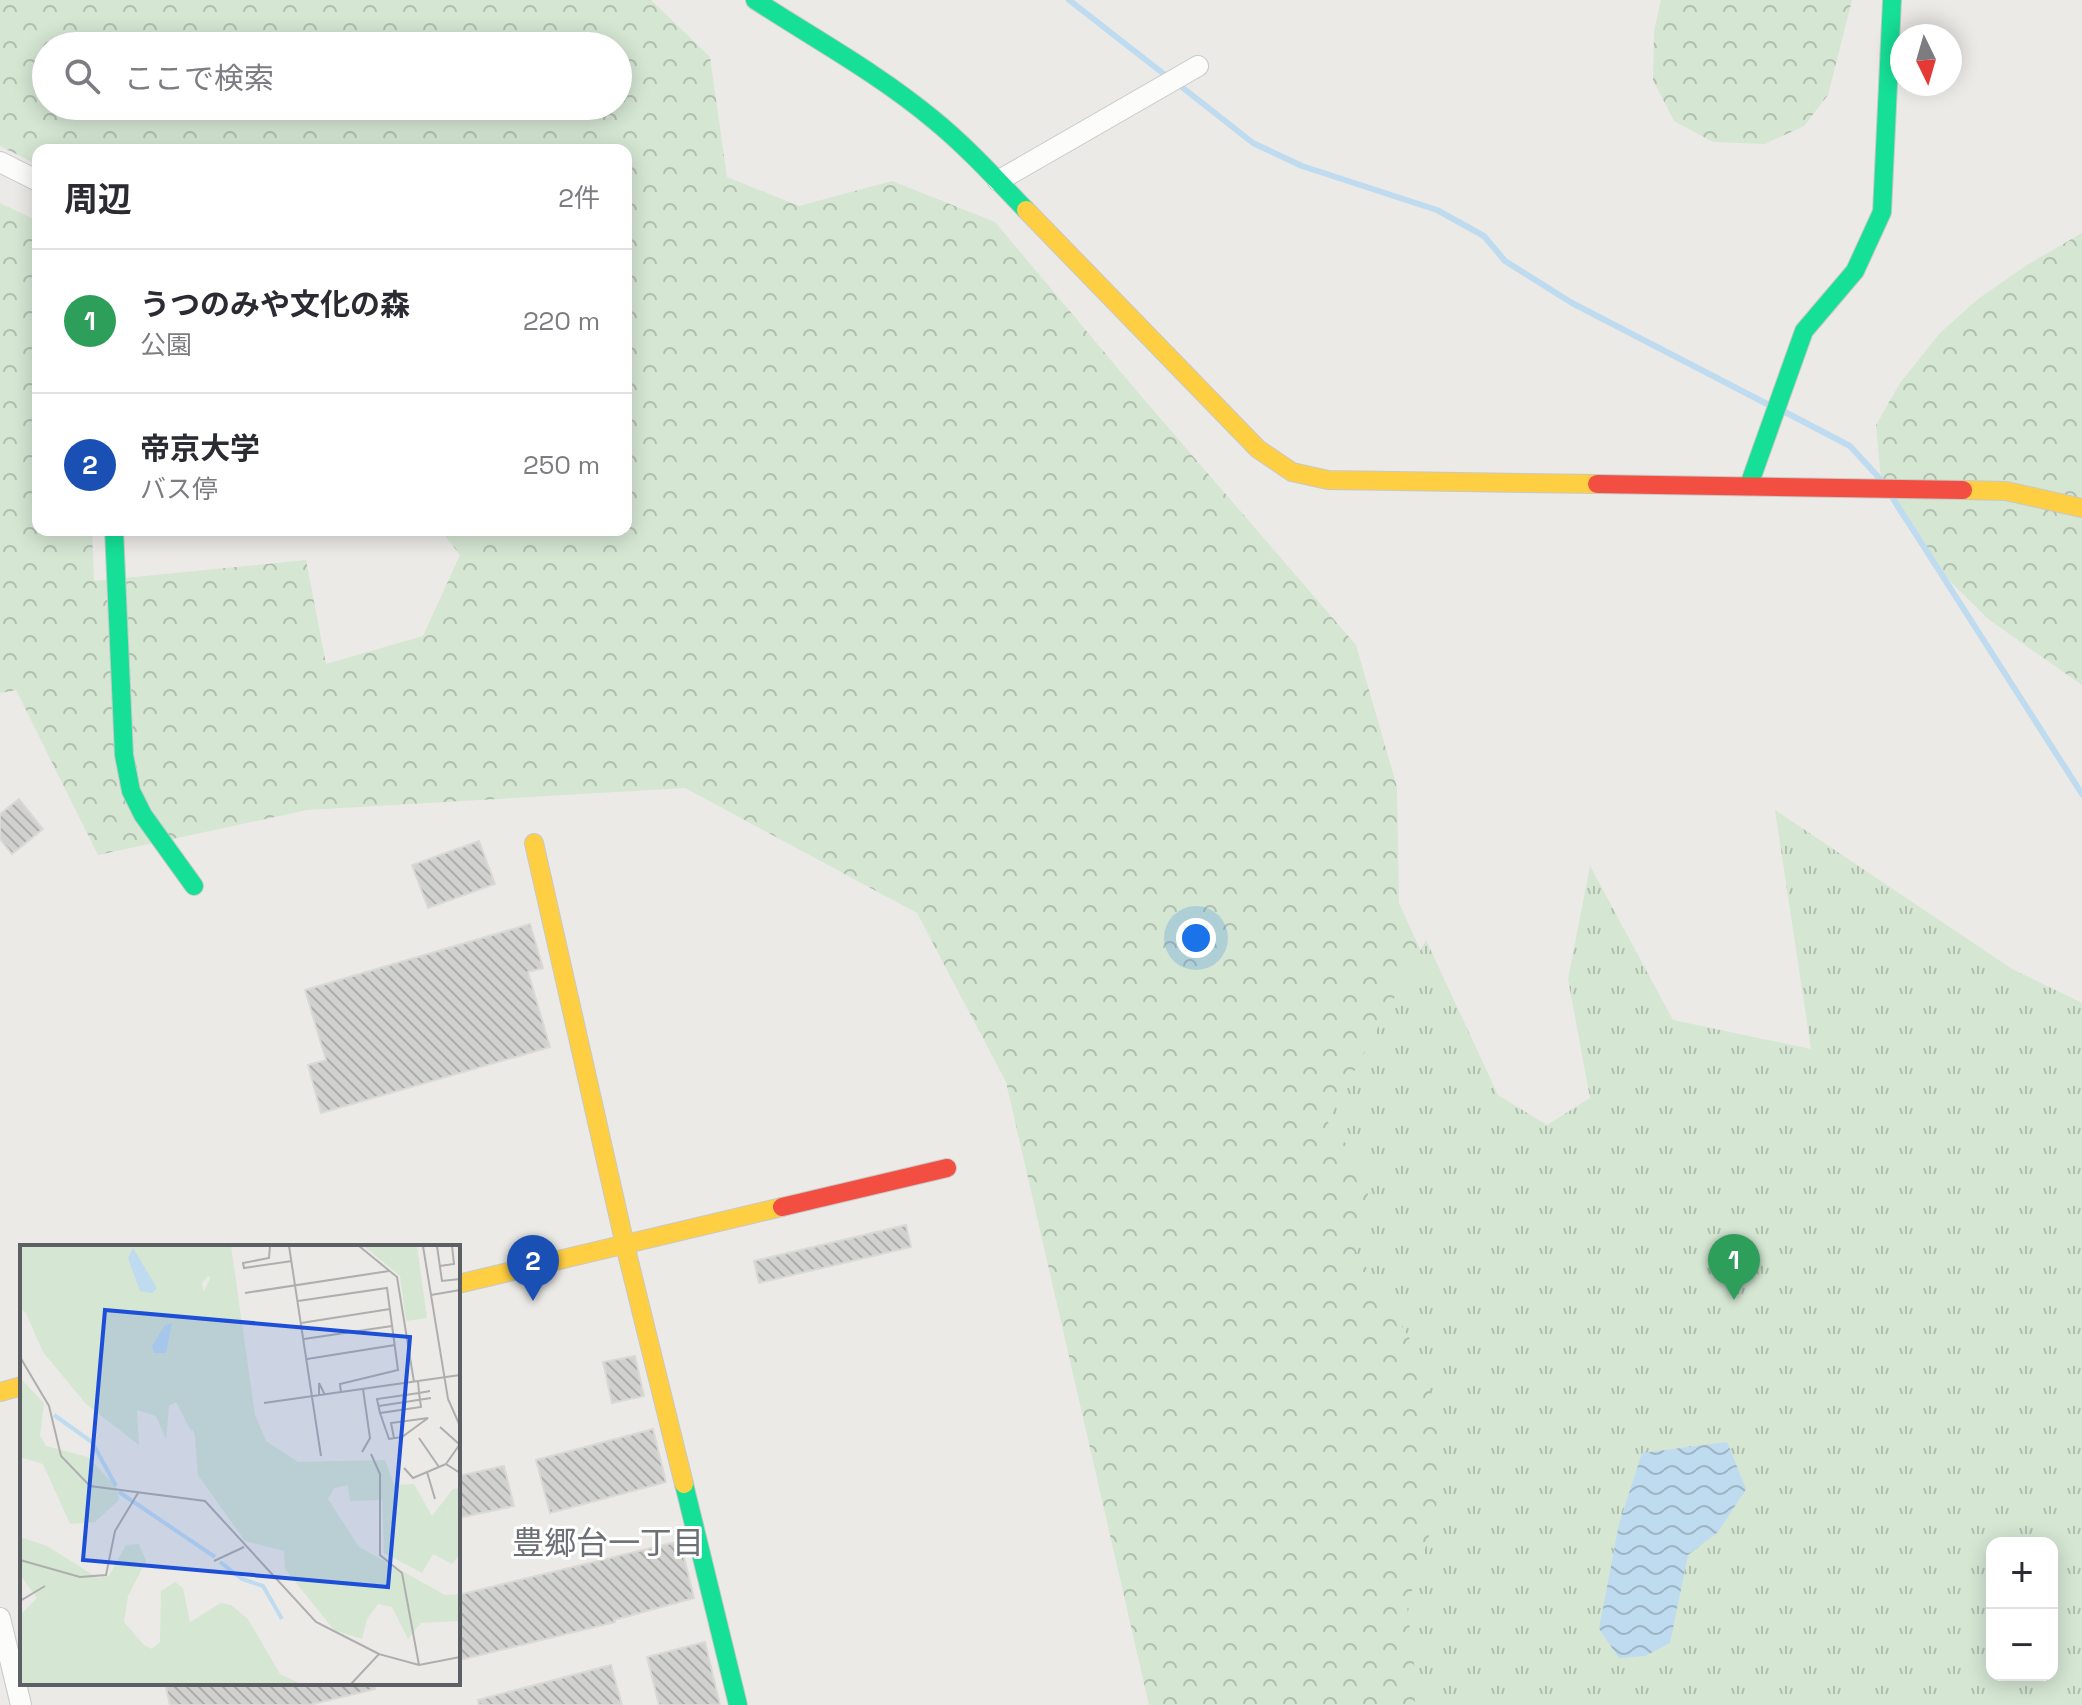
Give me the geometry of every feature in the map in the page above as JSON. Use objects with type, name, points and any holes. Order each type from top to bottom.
[{"type":"street","points":[[755,0],[892,88],[934,120],[998,181],[1258,449],[1292,472],[1328,480],[2006,491],[2082,508]]},
{"type":"street","points":[[1749,485],[1804,331],[1855,271],[1882,212],[1892,0]]},
{"type":"street","points":[[998,181],[1198,66]]},
{"type":"street","points":[[0,162],[32,178]]},
{"type":"street","points":[[114,536],[124,755],[131,791],[143,815],[194,886]]},
{"type":"street","points":[[534,843],[625,1245],[738,1705]]},
{"type":"street","points":[[460,1284],[947,1168]]},
{"type":"street","points":[[0,1392],[20,1387]]},
{"type":"street","points":[[0,1618],[21,1705]]},
{"type":"green space","points":[[0,0],[651,0],[710,57],[727,177],[799,206],[892,181],[995,222],[1356,645],[1397,787],[1399,903],[1598,1339],[1498,1705],[1149,1705],[1006,1082],[917,913],[685,788],[307,810],[98,855],[16,690],[0,693],[0,203],[32,218],[32,536],[92,536],[94,581],[306,560],[326,664],[423,636],[460,555],[446,536],[632,536],[632,144],[32,144],[32,162],[0,146]]},
{"type":"green space","points":[[1661,0],[1852,0],[1828,95],[1804,126],[1765,144],[1713,142],[1674,121],[1653,80],[1654,31]]},
{"type":"green space","points":[[2082,233],[2082,685],[1988,619],[1936,567],[1896,510],[1881,480],[1876,425],[1900,383],[1940,333],[1978,299],[2027,265]]},
{"type":"green space","points":[[1775,810],[2012,969],[2082,1003],[2082,1705],[1414,1705],[1417,1688],[1407,1606],[1436,1514],[1440,1422],[1416,1349],[1356,1251],[1372,1175],[1327,1121],[1426,940],[1498,1095],[1547,1125],[1590,1098],[1568,979],[1590,866],[1673,1020],[1811,1049]]},
{"type":"water","points":[[1727,1442],[1746,1489],[1718,1532],[1688,1555],[1670,1643],[1645,1656],[1619,1658],[1599,1629],[1619,1524],[1642,1453]]},
{"type":"building","points":[[19,799],[43,829],[12,854],[0,839],[0,814]]},
{"type":"building","points":[[479,841],[495,884],[428,908],[412,865]]},
{"type":"building","points":[[530,924],[543,968],[528,972],[550,1047],[321,1113],[308,1065],[326,1060],[305,990]]},
{"type":"building","points":[[906,1225],[911,1247],[759,1283],[754,1261]]},
{"type":"building","points":[[635,1356],[644,1396],[612,1403],[603,1362]]},
{"type":"building","points":[[653,1429],[666,1482],[550,1513],[536,1460]]},
{"type":"building","points":[[504,1466],[514,1506],[460,1518],[460,1476]]},
{"type":"building","points":[[680,1541],[694,1598],[615,1622],[460,1660],[460,1595]]},
{"type":"building","points":[[705,1642],[720,1705],[659,1705],[647,1657]]},
{"type":"building","points":[[611,1665],[622,1705],[479,1705],[478,1700]]},
{"type":"building","points":[[165,1685],[374,1685],[375,1689],[309,1705],[170,1705]]},
{"type":"waterway","points":[[1069,0],[1169,78]]},
{"type":"waterway","points":[[1178,84],[1253,143],[1302,166],[1437,210],[1484,236],[1505,261],[1572,303],[1771,406]]},
{"type":"waterway","points":[[1785,412],[1850,446],[1882,481]]},
{"type":"waterway","points":[[1892,497],[2082,794]]},
{"type":"traffic: fast","points":[[755,0],[913,103],[958,141],[1026,210]]},
{"type":"traffic: fast","points":[[1749,485],[1804,331],[1855,271],[1882,212],[1892,0]]},
{"type":"traffic: fast","points":[[114,536],[124,755],[131,791],[143,815],[194,886]]},
{"type":"traffic: fast","points":[[684,1484],[738,1705]]},
{"type":"traffic: slow","points":[[1026,210],[1258,449],[1292,472],[1328,480],[1597,484]]},
{"type":"traffic: slow","points":[[1963,490],[2006,491],[2082,508]]},
{"type":"traffic: slow","points":[[534,843],[625,1245],[684,1484]]},
{"type":"traffic: slow","points":[[460,1284],[782,1207]]},
{"type":"traffic: slow","points":[[0,1392],[20,1387]]},
{"type":"traffic: jam","points":[[1597,484],[1963,490]]},
{"type":"traffic: jam","points":[[782,1207],[947,1168]]},
{"type":"place","name":"うつのみや文化の森","points":[[1734,1300]]},
{"type":"place","name":"帝京大学","points":[[533,1301]]},
{"type":"district","name":"豊郷台一丁目","points":[[608,1543]]}]
